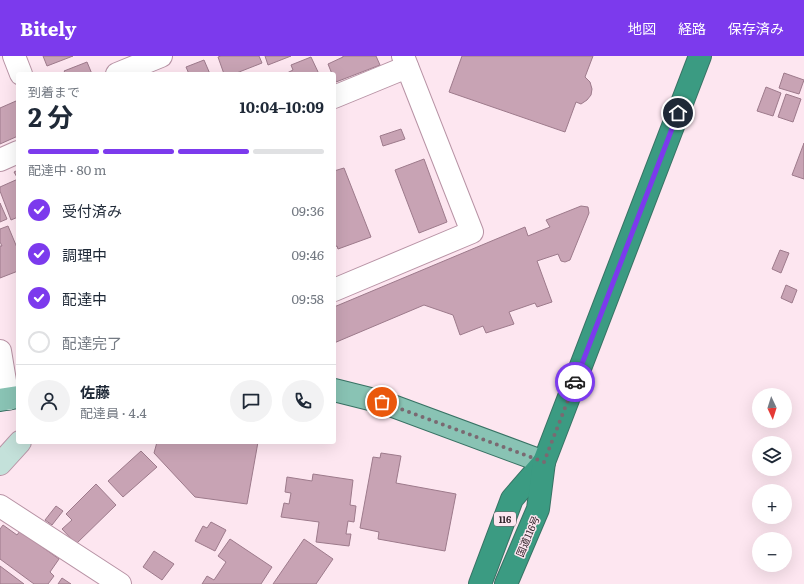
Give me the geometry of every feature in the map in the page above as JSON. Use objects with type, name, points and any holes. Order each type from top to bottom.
[{"type":"highway","name":"国道116号","points":[[506,584],[538,510],[544,462],[700,56]]},
{"type":"highway","name":"国道116号","points":[[480,584],[512,499],[544,462]]},
{"type":"main road","points":[[336,390],[382,402],[544,462]]},
{"type":"street","points":[[14,56],[20,72]]},
{"type":"street","points":[[122,72],[161,56]]},
{"type":"street","points":[[336,96],[405,62],[472,232],[336,289]]},
{"type":"street","points":[[0,160],[16,153]]},
{"type":"street","points":[[0,351],[9,399]]},
{"type":"street","points":[[0,464],[18,444]]},
{"type":"street","points":[[0,506],[120,584]]},
{"type":"building","points":[[43,56],[73,56],[47,66]]},
{"type":"building","points":[[259,56],[262,63],[239,72],[223,72],[218,57]]},
{"type":"building","points":[[265,56],[291,56],[268,65]]},
{"type":"building","points":[[376,56],[380,65],[336,82],[336,72],[331,72],[328,64],[343,57]]},
{"type":"building","points":[[462,56],[593,56],[585,77],[590,82],[592,89],[591,95],[581,104],[576,102],[565,132],[449,92]]},
{"type":"building","points":[[311,57],[318,72],[289,72],[293,70],[291,65]]},
{"type":"building","points":[[204,60],[209,72],[188,72],[186,67]]},
{"type":"building","points":[[87,62],[91,72],[65,72],[64,71]]},
{"type":"building","points":[[784,73],[804,80],[799,94],[779,88]]},
{"type":"building","points":[[766,87],[781,93],[773,116],[757,111]]},
{"type":"building","points":[[786,94],[801,99],[793,122],[778,117]]},
{"type":"building","points":[[16,101],[16,137],[0,144],[0,108]]},
{"type":"building","points":[[401,129],[405,139],[383,146],[380,136]]},
{"type":"building","points":[[804,143],[804,179],[792,175]]},
{"type":"building","points":[[424,159],[447,222],[419,233],[395,170]]},
{"type":"building","points":[[344,168],[371,237],[338,249],[336,246],[336,170]]},
{"type":"building","points":[[16,180],[16,218],[11,220],[0,191],[0,187]]},
{"type":"building","points":[[0,203],[7,219],[0,222]]},
{"type":"building","points":[[581,206],[588,207],[589,213],[570,260],[565,262],[561,261],[558,254],[537,261],[552,302],[537,307],[535,303],[509,312],[514,324],[486,333],[483,326],[460,335],[453,315],[424,305],[336,342],[336,306],[525,227],[528,236],[550,227],[546,220]]},
{"type":"building","points":[[8,226],[16,245],[16,272],[0,278],[0,246],[2,246],[0,242],[0,229]]},
{"type":"building","points":[[780,250],[789,253],[781,273],[772,269]]},
{"type":"building","points":[[786,285],[797,290],[792,303],[781,298]]},
{"type":"building","points":[[156,444],[258,444],[247,504],[195,497],[154,453]]},
{"type":"building","points":[[141,451],[157,467],[123,497],[108,481]]},
{"type":"building","points":[[381,453],[401,456],[396,483],[456,494],[445,551],[378,539],[379,532],[360,528],[373,457],[380,458]]},
{"type":"building","points":[[313,474],[353,480],[350,505],[356,506],[354,522],[348,521],[346,534],[351,534],[349,546],[316,542],[319,522],[281,517],[284,503],[289,504],[291,493],[285,492],[287,477],[312,481]]},
{"type":"building","points":[[96,484],[116,505],[76,544],[62,529],[72,520],[66,514]]},
{"type":"building","points":[[56,506],[63,511],[52,525],[45,520]]},
{"type":"building","points":[[211,522],[226,530],[215,551],[195,541],[203,526],[207,528]]},
{"type":"building","points":[[3,525],[17,535],[20,531],[59,559],[50,572],[54,576],[48,584],[34,584],[0,559],[0,529]]},
{"type":"building","points":[[230,539],[272,567],[261,584],[202,584],[207,576],[214,580],[226,562],[218,556]]},
{"type":"building","points":[[304,539],[333,559],[316,584],[273,584]]},
{"type":"building","points":[[154,551],[174,564],[162,580],[143,567]]},
{"type":"building","points":[[0,566],[24,584],[0,584]]},
{"type":"building","points":[[62,578],[71,584],[58,584]]},
{"type":"way so far","points":[[382,402],[544,462],[575,382]]},
{"type":"route","points":[[575,382],[678,113]]}]
